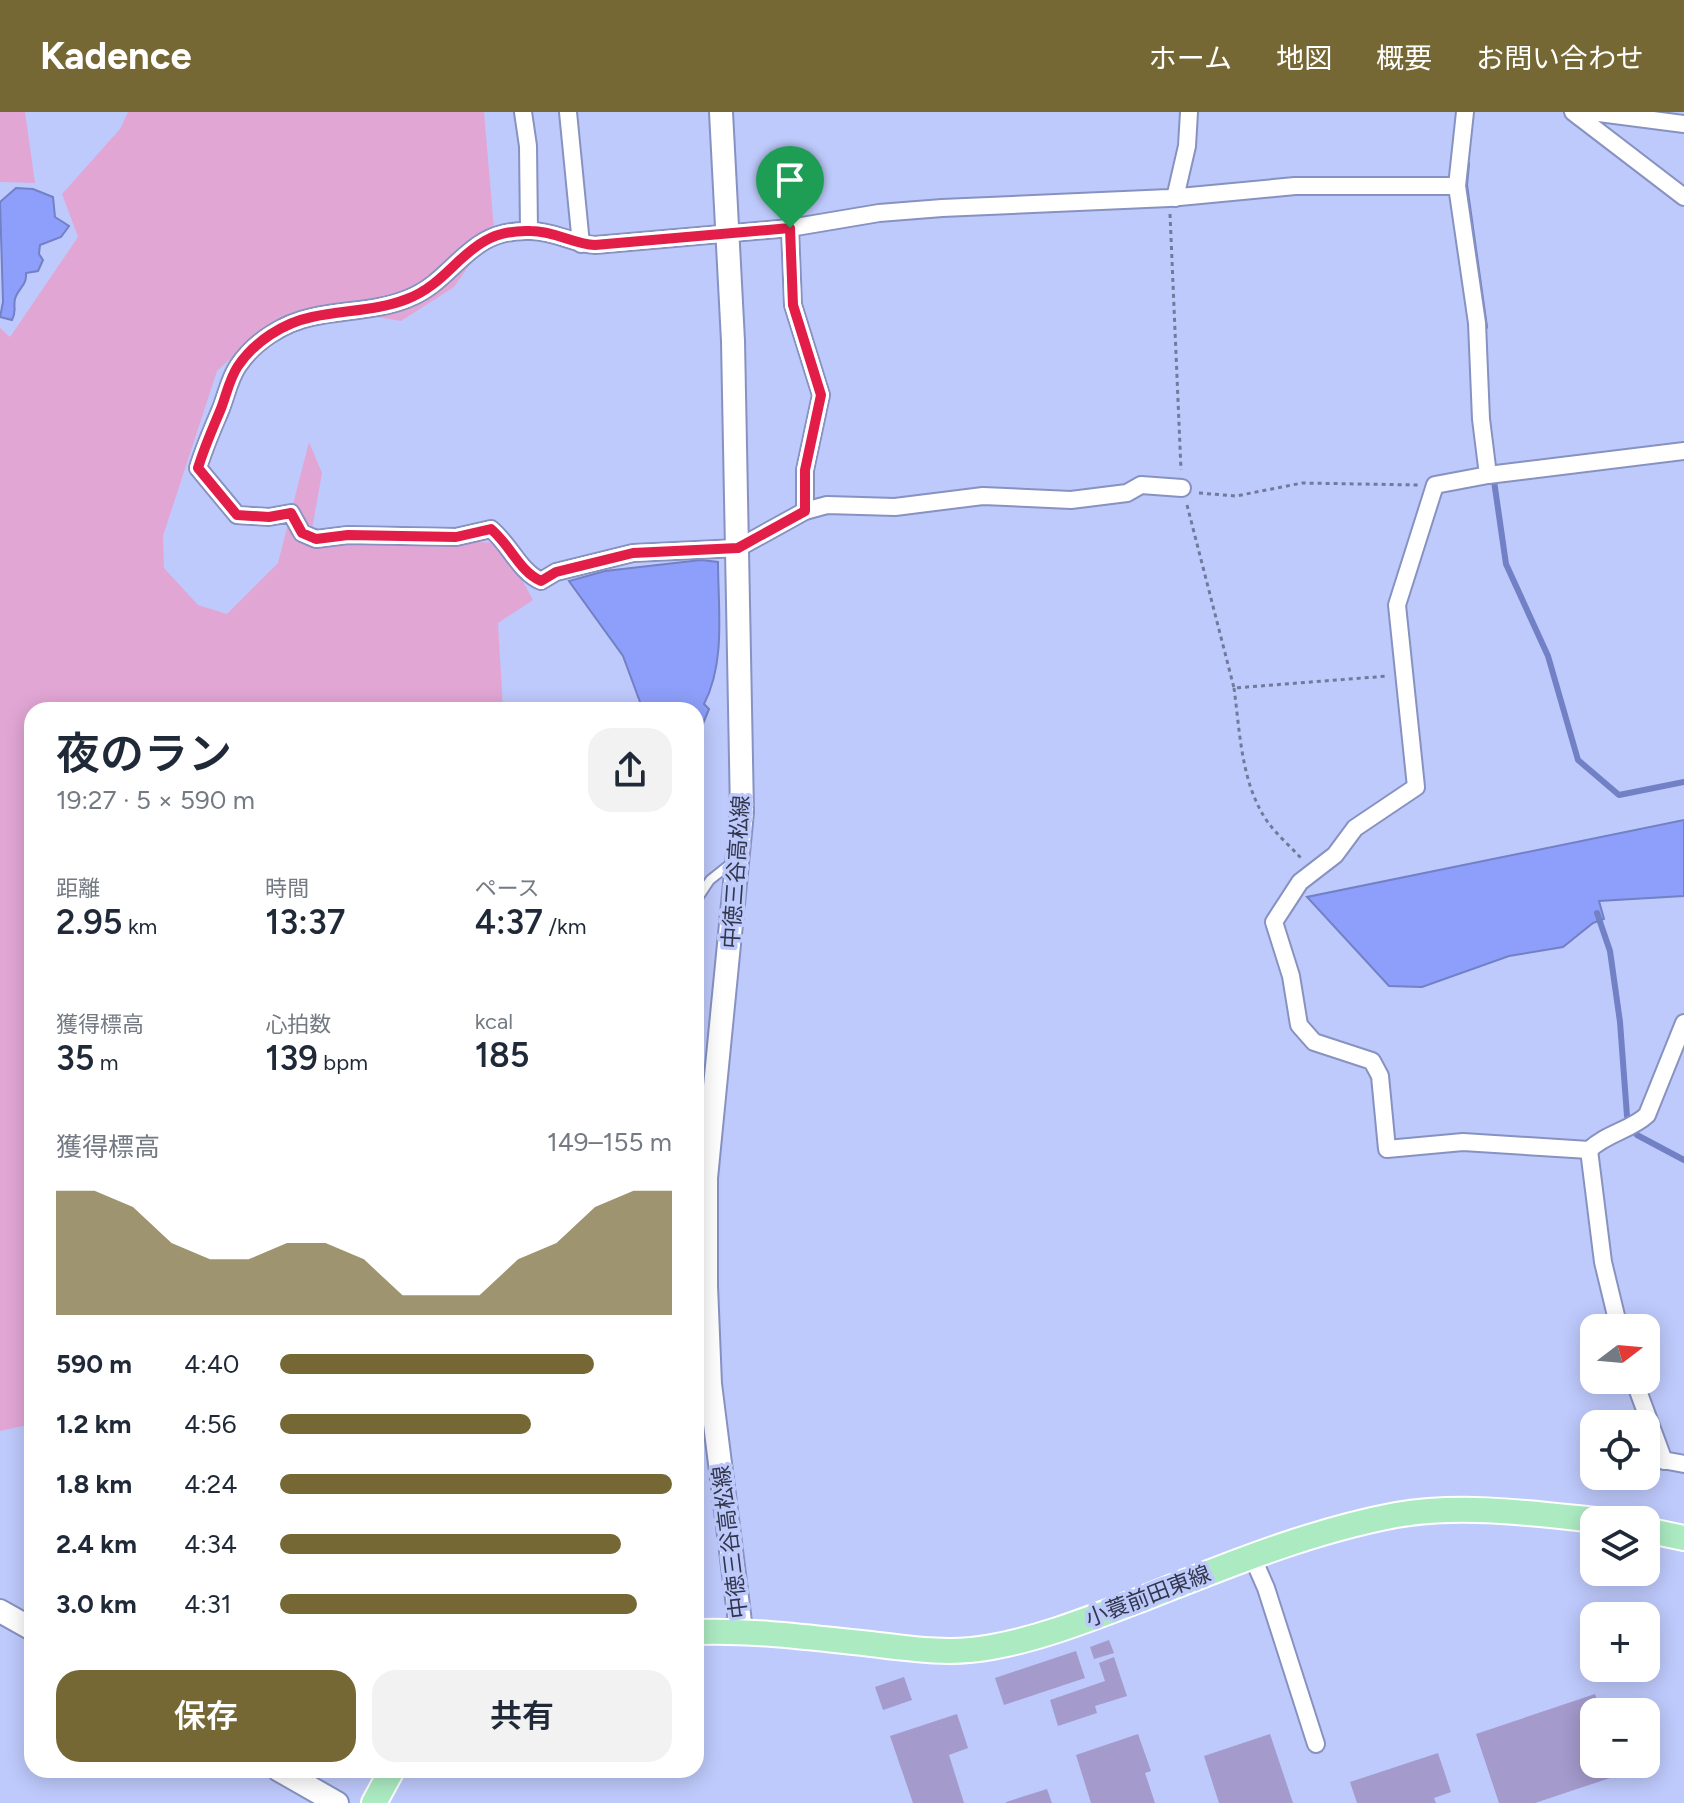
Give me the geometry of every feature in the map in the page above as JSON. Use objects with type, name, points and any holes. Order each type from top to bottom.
[{"type":"main road","name":"中徳三谷高松線","points":[[721,112],[728,233],[742,743],[738,858],[706,1178],[706,1286],[710,1384],[741,1630]]},
{"type":"main road","name":"小蓑前田東線","points":[[704,1632],[741,1630],[933,1651],[989,1648],[1090,1619],[1252,1556],[1397,1515],[1458,1510],[1580,1518]]},
{"type":"main road","points":[[1660,1533],[1684,1538]]},
{"type":"main road","points":[[0,1611],[24,1624]]},
{"type":"main road","points":[[293,1778],[337,1803]]},
{"type":"main road","points":[[374,1803],[388,1778]]},
{"type":"street","points":[[523,112],[528,146],[529,230]]},
{"type":"street","points":[[568,112],[581,244]]},
{"type":"street","points":[[1172,198],[1187,146],[1189,112]]},
{"type":"street","points":[[1465,112],[1457,186],[1477,323],[1481,419],[1488,475]]},
{"type":"street","points":[[1576,115],[1599,113],[1684,124]]},
{"type":"street","points":[[1576,115],[1684,197]]},
{"type":"street","points":[[1183,490],[1141,485],[1127,493],[1071,500],[983,496],[895,507],[827,505],[805,511],[738,548],[633,553],[556,572],[541,581],[526,575],[508,544],[491,529],[456,537],[348,535],[316,539],[302,533],[291,513],[269,517],[237,515],[198,468],[206,440],[237,367],[269,334],[309,317],[362,310],[409,299],[441,277],[468,249],[500,233],[529,230],[559,234],[581,244],[790,228],[879,213],[926,209],[1172,198],[1295,186],[1457,186]]},
{"type":"street","points":[[790,228],[793,305],[821,395],[805,470],[805,511]]},
{"type":"street","points":[[1684,451],[1488,475],[1435,485],[1397,605],[1416,787],[1355,828],[1335,855],[1300,882],[1274,922],[1291,976],[1299,1025],[1314,1042],[1372,1061],[1380,1076],[1387,1149],[1463,1142],[1589,1150],[1599,1140],[1647,1115],[1684,1023]]},
{"type":"street","points":[[1589,1150],[1603,1262],[1616,1314]]},
{"type":"street","points":[[1639,1394],[1664,1461]]},
{"type":"street","points":[[1660,1460],[1684,1464]]},
{"type":"street","points":[[1252,1556],[1266,1588],[1316,1744]]},
{"type":"lane","points":[[704,889],[710,880],[738,858]]},
{"type":"path","points":[[1172,198],[1183,490],[1234,688],[1243,759],[1253,794],[1267,821],[1311,873]]},
{"type":"path","points":[[1183,490],[1236,496],[1302,483],[1435,485]]},
{"type":"path","points":[[1234,688],[1404,675]]},
{"type":"shaded area","points":[[0,112],[25,112],[35,183],[0,182]]},
{"type":"shaded area","points":[[128,112],[484,112],[494,230],[454,287],[401,321],[346,312],[266,326],[217,371],[163,536],[164,568],[198,605],[227,614],[278,563],[309,442],[322,473],[311,535],[502,543],[533,600],[498,623],[503,702],[24,702],[24,1426],[0,1431],[0,328],[10,337],[78,237],[62,194],[120,129]]},
{"type":"water","points":[[16,188],[33,189],[53,197],[55,217],[69,226],[61,237],[40,245],[39,254],[43,260],[38,271],[26,273],[15,299],[12,320],[0,317],[3,302],[0,202]]},
{"type":"water","points":[[701,560],[718,562],[718,652],[711,688],[704,704],[640,702],[623,656],[569,581],[605,571]]},
{"type":"water","points":[[704,704],[709,709],[704,721]]},
{"type":"water","points":[[1684,820],[1684,896],[1599,901],[1604,919],[1593,923],[1563,947],[1509,956],[1422,987],[1389,986],[1307,897]]},
{"type":"building","points":[[1109,1640],[1114,1653],[1094,1659],[1090,1647]]},
{"type":"building","points":[[1076,1651],[1085,1678],[1004,1705],[995,1678]]},
{"type":"building","points":[[1114,1657],[1127,1696],[1095,1706],[1097,1713],[1058,1726],[1050,1700],[1105,1681],[1099,1663]]},
{"type":"building","points":[[904,1677],[912,1700],[883,1710],[875,1687]]},
{"type":"building","points":[[1580,1699],[1580,1778],[1610,1778],[1535,1803],[1499,1803],[1476,1734]]},
{"type":"building","points":[[957,1714],[968,1748],[949,1755],[964,1803],[913,1803],[890,1736]]},
{"type":"building","points":[[1138,1734],[1151,1771],[1145,1773],[1155,1803],[1091,1803],[1076,1755]]},
{"type":"building","points":[[1270,1734],[1293,1803],[1219,1803],[1204,1756]]},
{"type":"building","points":[[1438,1753],[1451,1792],[1434,1798],[1436,1803],[1357,1803],[1350,1782]]},
{"type":"building","points":[[1047,1789],[1052,1803],[1006,1803],[1006,1802]]},
{"type":"waterway","points":[[1467,164],[1465,185],[1485,327]]},
{"type":"waterway","points":[[1493,474],[1506,564],[1548,656],[1578,760],[1619,795],[1684,782]]},
{"type":"waterway","points":[[1597,913],[1610,951],[1620,1022],[1627,1116],[1637,1135],[1684,1160]]},
{"type":"route","points":[[790,228],[793,305],[821,395],[805,470],[805,511],[738,548],[633,553],[556,572],[541,581],[526,575],[508,544],[491,529],[456,537],[348,535],[316,539],[302,533],[291,513],[269,517],[237,515],[198,468],[206,440],[237,367],[269,334],[309,317],[362,310],[409,299],[441,277],[468,249],[500,233],[529,230],[559,234],[581,244],[595,245],[790,228]]}]
